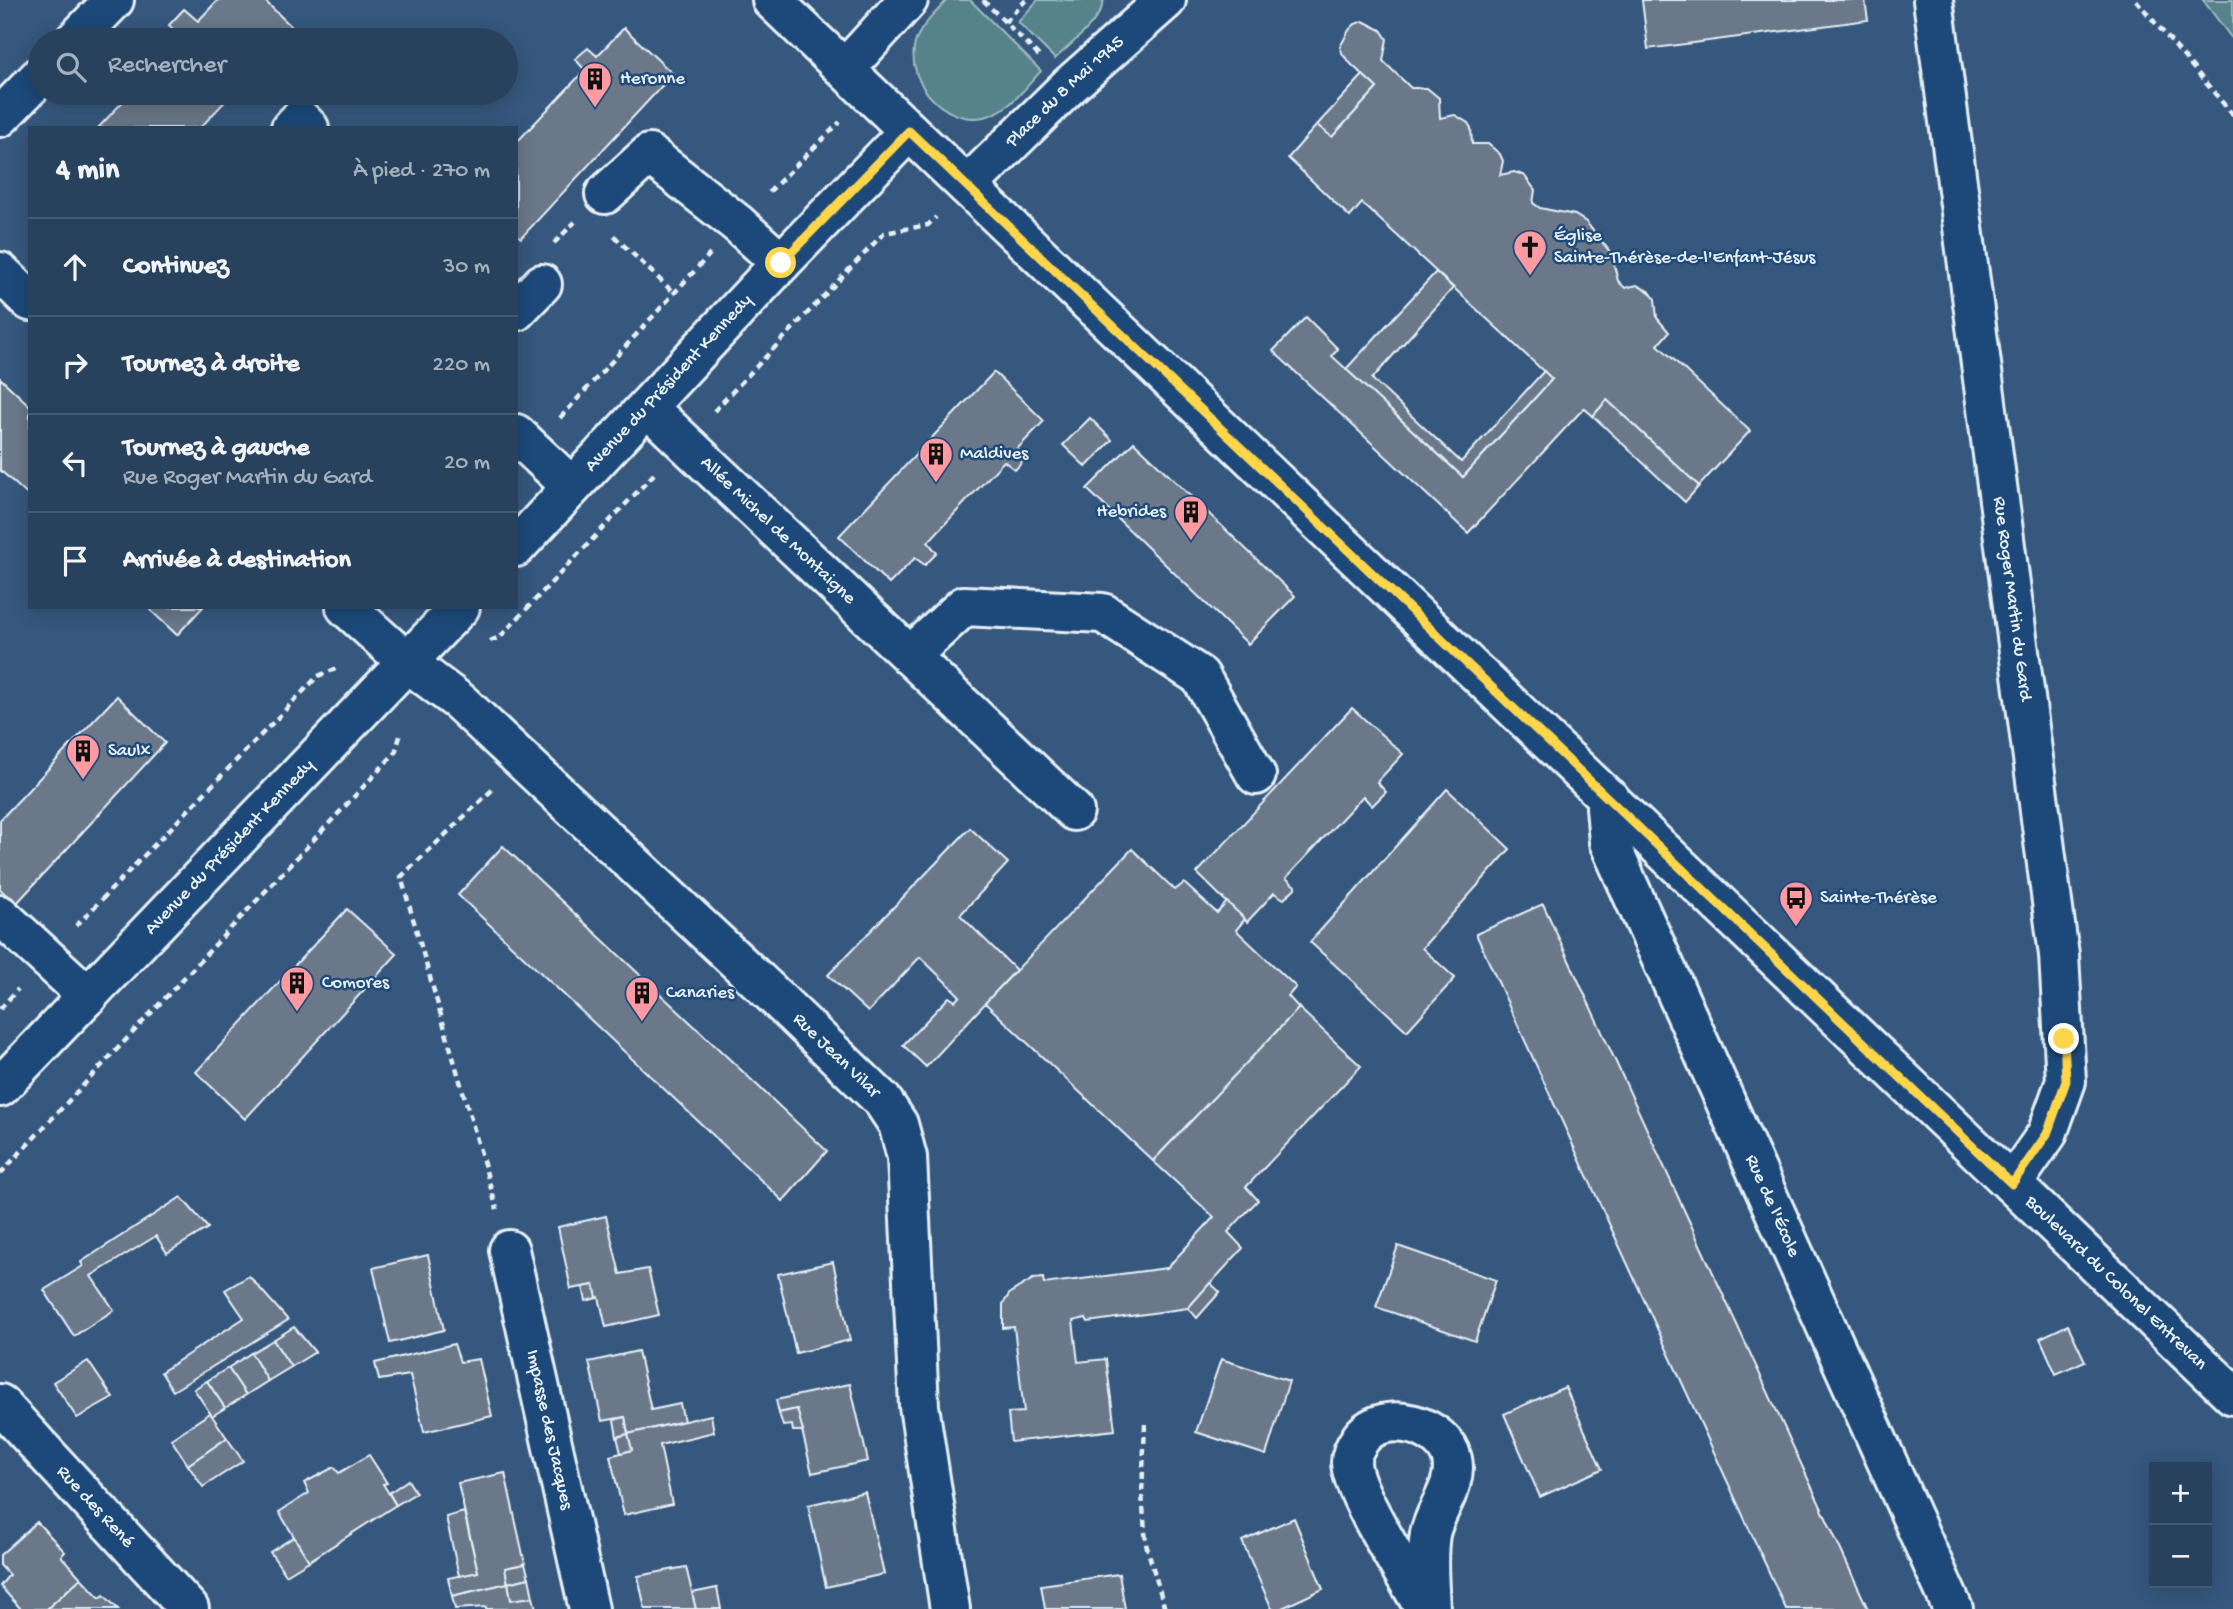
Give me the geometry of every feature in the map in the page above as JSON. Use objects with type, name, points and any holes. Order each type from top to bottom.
[{"type":"street","name":"Boulevard du Colonel Entrevan","points":[[772,0],[2233,1395]]},
{"type":"street","points":[[857,81],[908,0]]},
{"type":"street","name":"Place du 8 Mai 1945","points":[[967,186],[1069,86],[1166,0]]},
{"type":"street","name":"Rue Roger Martin du Gard","points":[[1933,0],[2059,955],[2066,1081],[2047,1134],[2012,1184]]},
{"type":"street","points":[[85,28],[107,2]]},
{"type":"street","points":[[0,117],[28,88]]},
{"type":"street","name":"Avenue du Président Kennedy","points":[[518,545],[781,263],[909,131]]},
{"type":"street","points":[[597,214],[649,154],[738,224],[781,263]]},
{"type":"street","points":[[0,272],[28,298]]},
{"type":"street","points":[[518,309],[542,284]]},
{"type":"street","name":"Allée Michel de Montaigne","points":[[648,407],[1074,811]]},
{"type":"street","points":[[524,441],[572,488]]},
{"type":"street","points":[[910,656],[964,606],[1103,613],[1200,676],[1256,775]]},
{"type":"street","name":"Rue Jean Vilar","points":[[348,609],[394,650],[460,702],[523,761],[863,1081],[882,1100],[898,1124],[907,1157],[919,1406],[950,1609]]},
{"type":"street","name":"Avenue du Président Kennedy","points":[[0,1087],[88,996],[394,650],[457,609]]},
{"type":"street","name":"Rue de l'École","points":[[1610,800],[1606,807],[1609,842],[1954,1609]]},
{"type":"street","points":[[0,915],[88,996]]},
{"type":"street","name":"Impasse des Jacques","points":[[509,1250],[589,1609]]},
{"type":"street","name":"Rue des René","points":[[0,1404],[189,1609]]},
{"type":"path","points":[[983,0],[1069,86]]},
{"type":"path","points":[[1005,22],[1026,0]]},
{"type":"path","points":[[2136,0],[2233,115]]},
{"type":"path","points":[[524,441],[674,293],[738,224],[857,81]]},
{"type":"path","points":[[542,284],[538,260],[597,214],[674,293]]},
{"type":"path","points":[[0,1009],[46,957],[318,676],[363,657],[394,650]]},
{"type":"path","points":[[509,1250],[401,877],[523,761]]},
{"type":"path","points":[[1145,1423],[1142,1493],[1146,1544],[1165,1609]]},
{"type":"green space","points":[[947,0],[970,0],[1041,71],[1013,101],[993,114],[977,118],[947,111],[924,89],[917,74],[914,59],[917,37],[924,25]]},
{"type":"green space","points":[[1038,0],[1104,0],[1091,25],[1055,59],[1018,22]]},
{"type":"green space","points":[[2203,0],[2233,0],[2233,40]]},
{"type":"building","points":[[218,0],[264,0],[293,28],[172,28],[169,25],[184,9],[198,21]]},
{"type":"building","points":[[1642,0],[1865,0],[1868,20],[1648,49]]},
{"type":"building","name":"Église Sainte-Thérèse-de-l'Enfant-Jésus","points":[[1363,21],[1381,30],[1387,39],[1383,61],[1411,88],[1427,88],[1439,98],[1440,118],[1455,115],[1471,128],[1472,144],[1488,144],[1500,154],[1503,161],[1500,175],[1514,172],[1524,175],[1535,190],[1533,203],[1540,208],[1575,215],[1586,222],[1611,253],[1618,281],[1625,288],[1637,285],[1650,292],[1655,299],[1657,318],[1669,332],[1658,345],[1750,431],[1699,486],[1607,400],[1593,416],[1584,408],[1468,533],[1273,351],[1306,317],[1338,349],[1332,356],[1463,477],[1552,379],[1362,203],[1350,217],[1288,158],[1317,125],[1332,137],[1377,88],[1351,64],[1340,47],[1349,30]]},
{"type":"building","name":"Heronne","points":[[624,28],[673,74],[521,238],[518,236],[518,141],[585,70],[575,59],[588,48],[597,56]]},
{"type":"building","points":[[1363,75],[1377,88],[1332,137],[1317,125]]},
{"type":"building","points":[[120,105],[222,105],[202,126],[100,126]]},
{"type":"building","points":[[1436,272],[1453,288],[1372,379],[1461,462],[1544,371],[1552,379],[1463,477],[1346,369]]},
{"type":"building","name":"Maldives","points":[[994,372],[1044,421],[1017,449],[1026,458],[1015,470],[1004,461],[928,542],[937,553],[925,565],[915,558],[889,584],[839,536]]},
{"type":"building","points":[[0,378],[28,404],[28,495],[0,470]]},
{"type":"building","points":[[1607,400],[1699,486],[1685,502],[1593,416]]},
{"type":"building","points":[[1090,418],[1112,440],[1086,467],[1063,445]]},
{"type":"building","name":"Hebrides","points":[[1134,442],[1295,596],[1248,644],[1087,489]]},
{"type":"building","points":[[149,609],[201,609],[177,635]]},
{"type":"building","name":"Saulx","points":[[117,696],[165,743],[16,904],[0,889],[0,820]]},
{"type":"building","points":[[1352,708],[1403,754],[1377,782],[1386,792],[1372,806],[1363,796],[1286,878],[1296,887],[1284,899],[1274,893],[1247,922],[1197,873]]},
{"type":"building","points":[[1447,789],[1510,849],[1422,948],[1455,978],[1407,1031],[1310,942]]},
{"type":"building","points":[[970,828],[1008,863],[960,915],[1016,970],[926,1067],[903,1045],[949,997],[955,1001],[960,996],[920,957],[868,1012],[828,975]]},
{"type":"building","name":"Canaries","points":[[503,846],[827,1151],[783,1201],[458,895]]},
{"type":"building","points":[[1132,849],[1175,890],[1184,883],[1217,913],[1227,902],[1245,919],[1236,930],[1296,987],[1288,996],[1299,1008],[1153,1161],[985,1003]]},
{"type":"building","points":[[1543,904],[1868,1609],[1786,1609],[1476,934]]},
{"type":"building","name":"Comores","points":[[347,909],[397,954],[245,1119],[196,1072]]},
{"type":"building","points":[[1299,1008],[1361,1066],[1246,1187],[1258,1200],[1228,1232],[1243,1248],[1188,1308],[1088,1322],[1086,1318],[1073,1321],[1078,1362],[1106,1359],[1115,1430],[1011,1442],[1008,1413],[1024,1412],[1014,1327],[1003,1328],[1003,1304],[1010,1293],[1033,1279],[1043,1278],[1044,1284],[1167,1268],[1214,1217],[1153,1161]]},
{"type":"building","points":[[181,1197],[208,1228],[167,1253],[156,1236],[91,1276],[114,1310],[74,1336],[44,1290],[83,1266],[81,1262]]},
{"type":"building","points":[[606,1216],[620,1274],[648,1269],[659,1315],[606,1327],[594,1285],[571,1289],[558,1227]]},
{"type":"building","points":[[1398,1246],[1496,1280],[1475,1341],[1376,1307]]},
{"type":"building","points":[[428,1255],[444,1330],[390,1343],[373,1268]]},
{"type":"building","points":[[833,1262],[850,1340],[796,1353],[778,1274]]},
{"type":"building","points":[[249,1276],[288,1320],[173,1391],[161,1372],[244,1318],[225,1290]]},
{"type":"building","points":[[1210,1283],[1220,1292],[1197,1318],[1188,1308]]},
{"type":"building","points":[[594,1285],[597,1298],[586,1301],[583,1287]]},
{"type":"building","points":[[2068,1325],[2085,1361],[2056,1374],[2040,1338]]},
{"type":"building","points":[[294,1327],[315,1352],[291,1367],[273,1340]]},
{"type":"building","points":[[273,1340],[291,1367],[268,1381],[251,1353]]},
{"type":"building","points":[[454,1344],[460,1362],[479,1359],[492,1416],[424,1432],[410,1375],[379,1380],[375,1363]]},
{"type":"building","points":[[638,1351],[651,1410],[680,1404],[684,1421],[628,1434],[625,1417],[602,1421],[589,1362]]},
{"type":"building","points":[[251,1353],[268,1381],[246,1395],[228,1368]]},
{"type":"building","points":[[1221,1359],[1289,1381],[1266,1455],[1196,1432]]},
{"type":"building","points":[[88,1361],[113,1398],[77,1418],[53,1382]]},
{"type":"building","points":[[228,1368],[246,1395],[225,1408],[207,1381]]},
{"type":"building","points":[[207,1381],[225,1408],[212,1416],[194,1389]]},
{"type":"building","points":[[850,1384],[868,1461],[812,1473],[797,1409],[779,1413],[776,1400]]},
{"type":"building","points":[[1565,1387],[1602,1469],[1540,1497],[1504,1414]]},
{"type":"building","points":[[797,1409],[803,1431],[793,1431],[792,1425],[783,1426],[779,1413]]},
{"type":"building","points":[[210,1413],[227,1438],[188,1465],[171,1439]]},
{"type":"building","points":[[711,1415],[714,1432],[660,1445],[672,1504],[624,1515],[610,1456],[632,1450],[628,1434]]},
{"type":"building","points":[[625,1417],[628,1434],[617,1437],[614,1420]]},
{"type":"building","points":[[628,1434],[632,1450],[621,1453],[617,1437]]},
{"type":"building","points":[[227,1438],[243,1461],[203,1487],[188,1465]]},
{"type":"building","points":[[369,1455],[387,1483],[383,1484],[396,1505],[309,1561],[279,1512],[309,1493],[304,1483],[334,1467],[339,1473]]},
{"type":"building","points":[[505,1473],[525,1564],[505,1568],[508,1583],[452,1596],[448,1578],[478,1572],[458,1483]]},
{"type":"building","points":[[408,1480],[416,1493],[396,1505],[389,1493]]},
{"type":"building","points":[[865,1492],[884,1574],[826,1587],[808,1505]]},
{"type":"building","points":[[464,1512],[478,1572],[459,1576],[446,1517]]},
{"type":"building","points":[[1294,1518],[1323,1589],[1280,1609],[1272,1609],[1242,1541]]},
{"type":"building","points":[[37,1522],[65,1552],[61,1556],[81,1578],[47,1609],[21,1609],[0,1586],[9,1575],[0,1565],[0,1555]]},
{"type":"building","points":[[294,1537],[309,1561],[286,1575],[270,1552]]},
{"type":"building","points":[[525,1564],[529,1578],[508,1583],[505,1568]]},
{"type":"building","points":[[686,1567],[696,1609],[645,1609],[638,1576]]},
{"type":"building","points":[[1119,1574],[1125,1609],[1045,1609],[1041,1585]]},
{"type":"building","points":[[81,1578],[100,1598],[104,1595],[118,1609],[47,1609]]},
{"type":"building","points":[[529,1578],[533,1597],[511,1600],[508,1583]]},
{"type":"building","points":[[508,1583],[511,1600],[533,1597],[536,1609],[455,1609],[452,1596]]},
{"type":"building","points":[[717,1588],[721,1609],[696,1609],[692,1593]]},
{"type":"place","name":"Heronne","points":[[595,109]]},
{"type":"place","name":"Église Sainte-Thérèse-de-l'Enfant-Jésus","points":[[1530,277]]},
{"type":"place","name":"Maldives","points":[[936,484]]},
{"type":"place","name":"Hebrides","points":[[1191,542]]},
{"type":"place","name":"Saulx","points":[[83,781]]},
{"type":"place","name":"Sainte-Thérèse","points":[[1796,928]]},
{"type":"place","name":"Comores","points":[[297,1013]]},
{"type":"place","name":"Canaries","points":[[642,1023]]},
{"type":"route","points":[[781,263],[909,131],[2012,1184],[2047,1134],[2066,1081],[2064,1039]]}]
